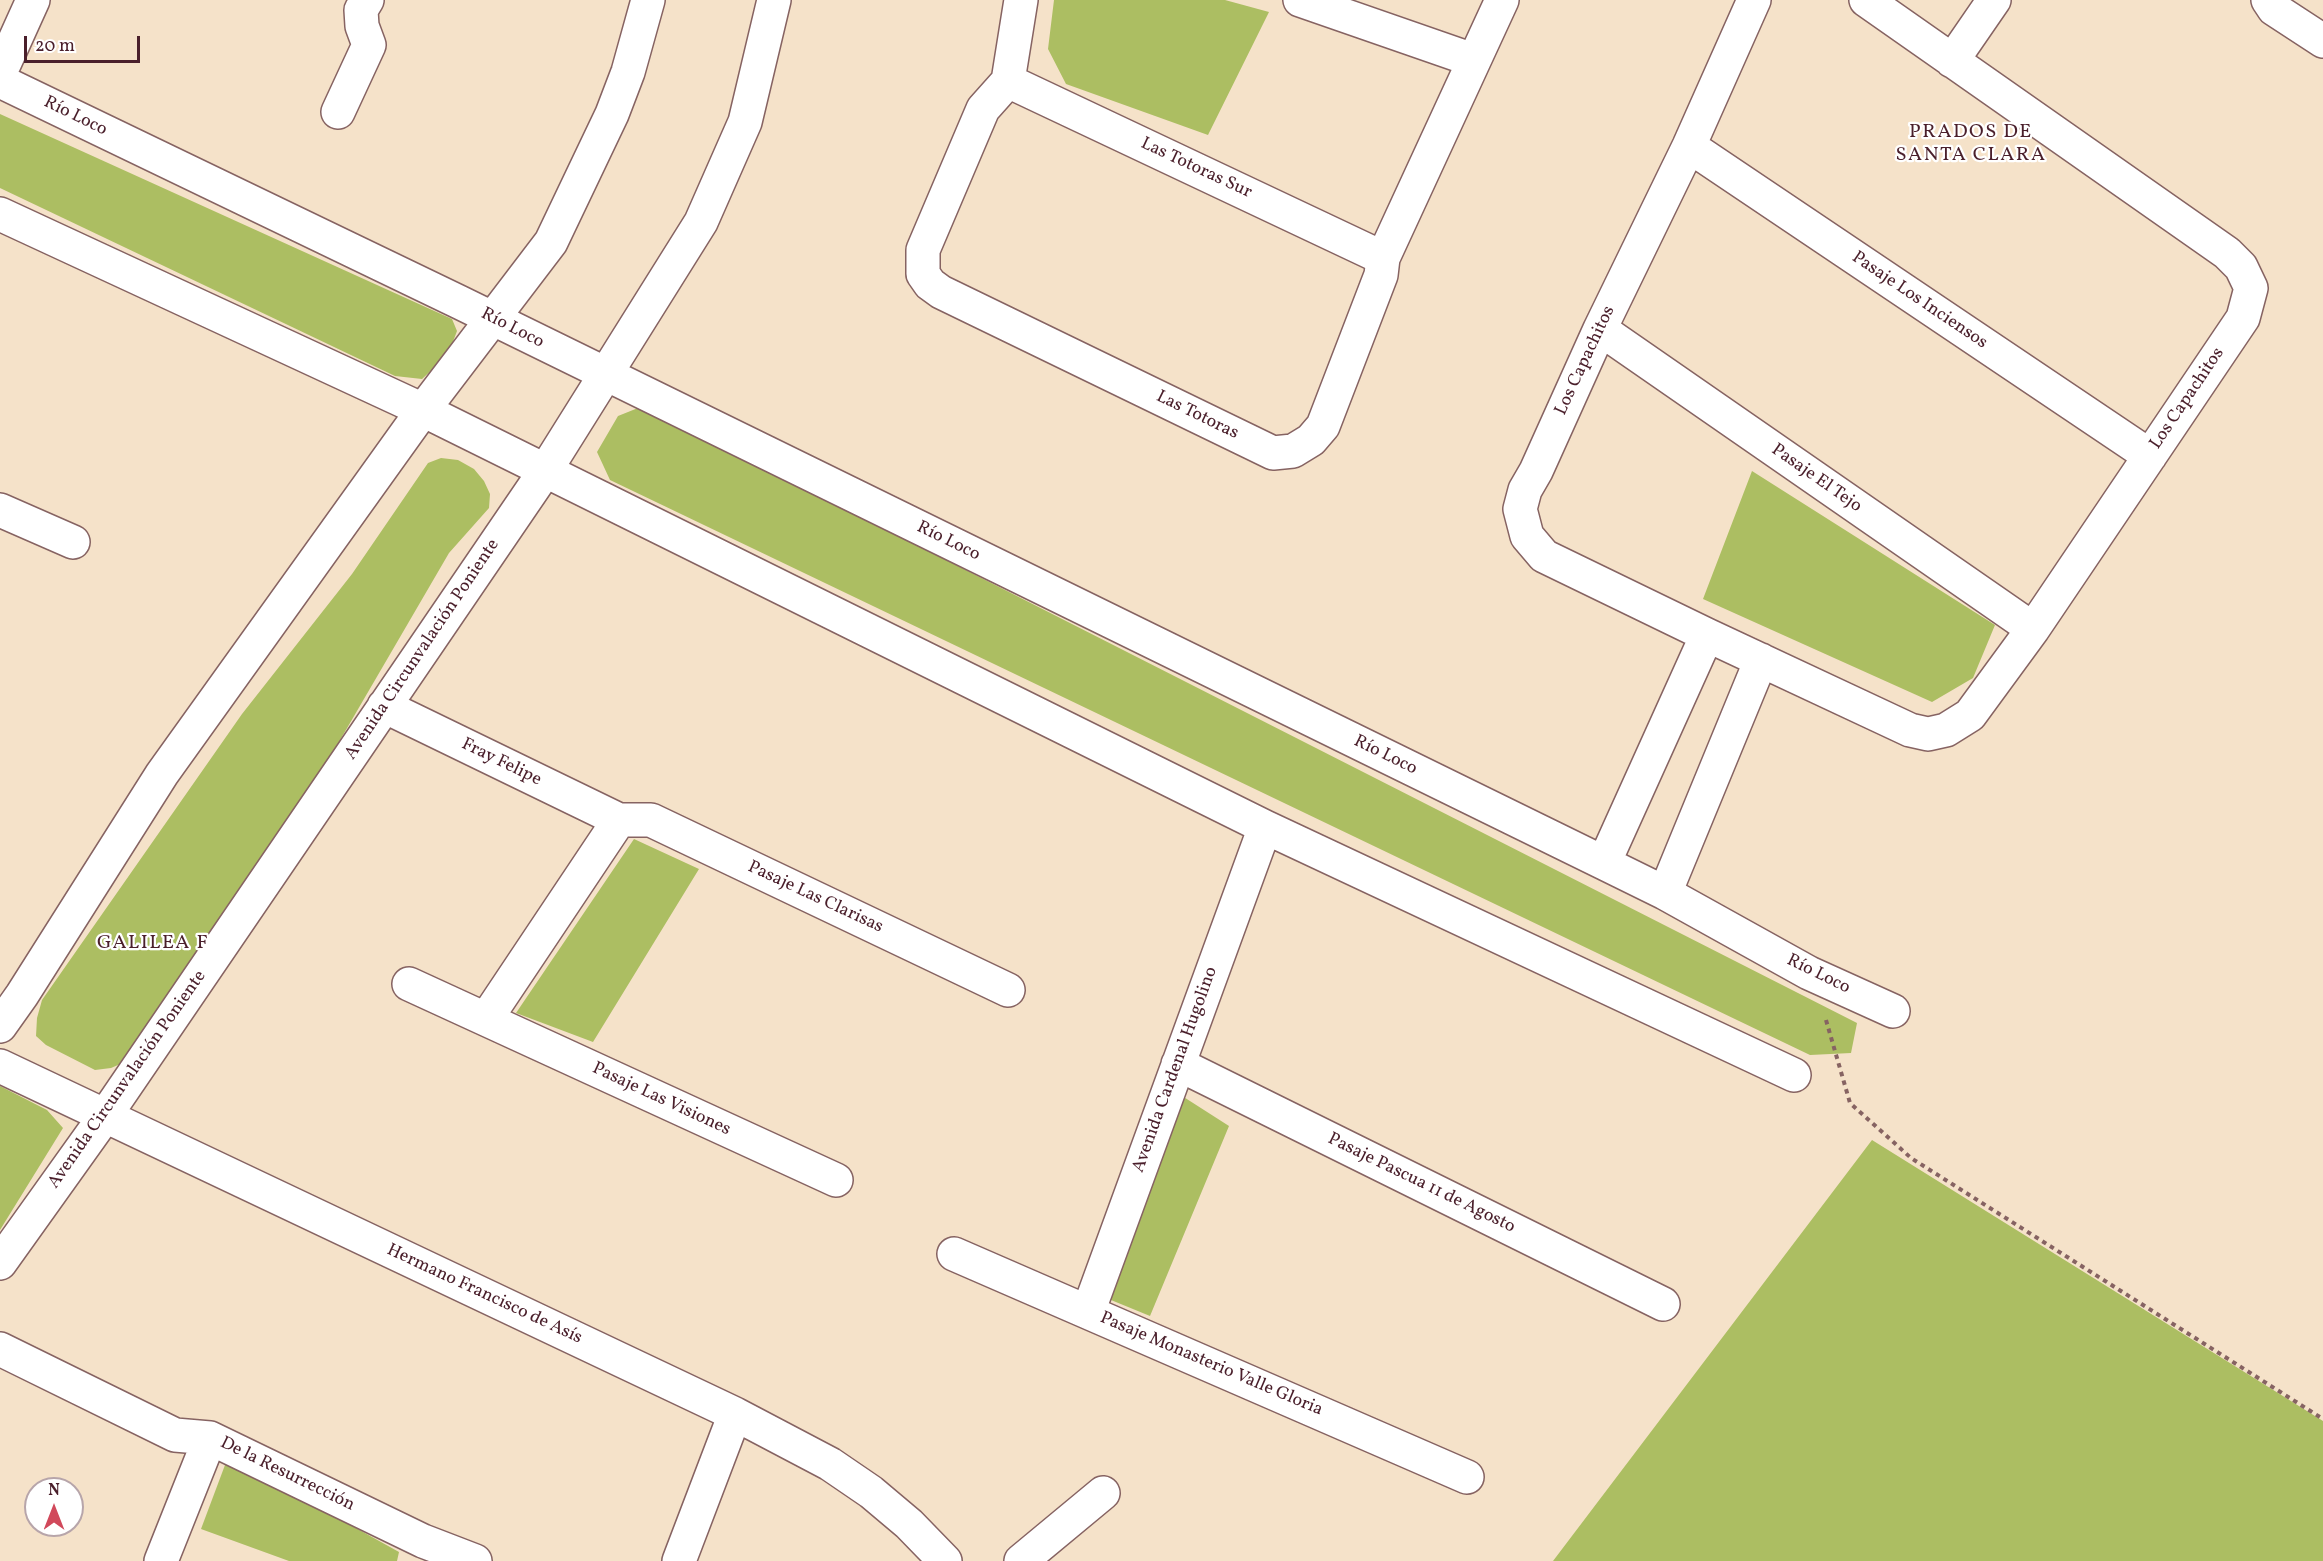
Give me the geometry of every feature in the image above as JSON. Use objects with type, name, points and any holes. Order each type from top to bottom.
[{"type":"street","points":[[0,73],[33,0]]},
{"type":"street","points":[[0,1026],[162,774],[423,410],[551,242],[576,195],[612,114],[628,72],[648,0]]},
{"type":"street","name":"Avenida Circunvalación Poniente","points":[[0,1263],[105,1116],[545,471],[701,222],[745,122],[774,0]]},
{"type":"street","points":[[1008,81],[1021,0]]},
{"type":"street","points":[[1300,0],[1473,60]]},
{"type":"street","name":"Las Totoras","points":[[1008,81],[983,109],[923,250],[923,274],[930,284],[941,292],[1273,453],[1293,451],[1311,440],[1323,426],[1381,275],[1383,258],[1502,0]]},
{"type":"street","name":"Los Capachitos","points":[[1754,0],[1689,146],[1525,490],[1520,509],[1527,536],[1544,556],[1910,730],[1928,734],[1946,730],[1970,715],[2033,629],[2243,318],[2251,288],[2241,267],[2227,253],[1866,0]]},
{"type":"street","points":[[1952,61],[1994,0]]},
{"type":"street","points":[[2268,0],[2274,9],[2323,41]]},
{"type":"street","points":[[338,112],[369,45],[356,3]]},
{"type":"street","name":"Río Loco","points":[[0,81],[491,318],[1604,862],[1809,973],[1893,1011]]},
{"type":"street","name":"Las Totoras Sur","points":[[1008,81],[1383,258]]},
{"type":"street","name":"Pasaje Los Inciensos","points":[[1689,146],[2150,456]]},
{"type":"street","points":[[0,214],[423,410],[1266,827],[1794,1075]]},
{"type":"street","name":"Pasaje El Tejo","points":[[1600,329],[2033,629]]},
{"type":"street","points":[[0,510],[73,542]]},
{"type":"street","points":[[1604,862],[1707,635]]},
{"type":"street","points":[[1665,893],[1761,660]]},
{"type":"street","name":"Fray Felipe","points":[[384,706],[619,820]]},
{"type":"street","points":[[486,1019],[619,820]]},
{"type":"street","name":"Pasaje Las Clarisas","points":[[619,820],[651,820],[1008,990]]},
{"type":"street","name":"Avenida Cardenal Hugolino","points":[[1088,1312],[1266,827]]},
{"type":"street","name":"Pasaje Las Visiones","points":[[409,984],[836,1180]]},
{"type":"street","name":"Pasaje Pascua 11 de Agosto","points":[[1178,1064],[1663,1304]]},
{"type":"street","name":"Hermano Francisco de Asís","points":[[0,1066],[735,1414],[830,1464],[871,1492],[909,1524],[945,1561]]},
{"type":"street","name":"Pasaje Monasterio Valle Gloria","points":[[954,1254],[1467,1476]]},
{"type":"street","name":"De la Resurrección","points":[[0,1349],[175,1435],[210,1438],[419,1551],[475,1561]]},
{"type":"street","points":[[679,1561],[735,1414]]},
{"type":"street","points":[[161,1561],[210,1438]]},
{"type":"street","points":[[1021,1561],[1103,1492]]},
{"type":"path","points":[[1809,973],[1832,1038],[1850,1103],[1911,1158],[2323,1419]]},
{"type":"green space","points":[[1054,0],[1225,0],[1269,12],[1208,135],[1066,84],[1048,49]]},
{"type":"green space","points":[[0,114],[452,319],[457,331],[448,355],[422,379],[395,376],[0,188]]},
{"type":"green space","points":[[643,406],[1857,1023],[1851,1053],[1810,1055],[610,480],[597,452],[618,416]]},
{"type":"green space","points":[[441,458],[458,460],[474,469],[484,481],[490,494],[489,508],[449,553],[329,759],[125,1062],[111,1068],[95,1070],[46,1045],[36,1036],[37,1018],[42,1000],[242,714],[352,574],[428,463]]},
{"type":"green space","points":[[1752,471],[1995,625],[1973,678],[1932,702],[1703,599]]},
{"type":"green space","points":[[634,839],[699,869],[593,1042],[516,1013]]},
{"type":"green space","points":[[0,1086],[47,1110],[63,1128],[0,1230]]},
{"type":"green space","points":[[1179,1094],[1229,1126],[1150,1316],[1111,1300]]},
{"type":"green space","points":[[1872,1140],[2323,1421],[2323,1561],[1553,1561]]},
{"type":"green space","points":[[228,1457],[399,1552],[397,1561],[289,1561],[201,1529]]},
{"type":"district","name":"PRADOS DE SANTA CLARA","points":[[1971,144]]},
{"type":"district","name":"GALILEA F","points":[[153,944]]}]
